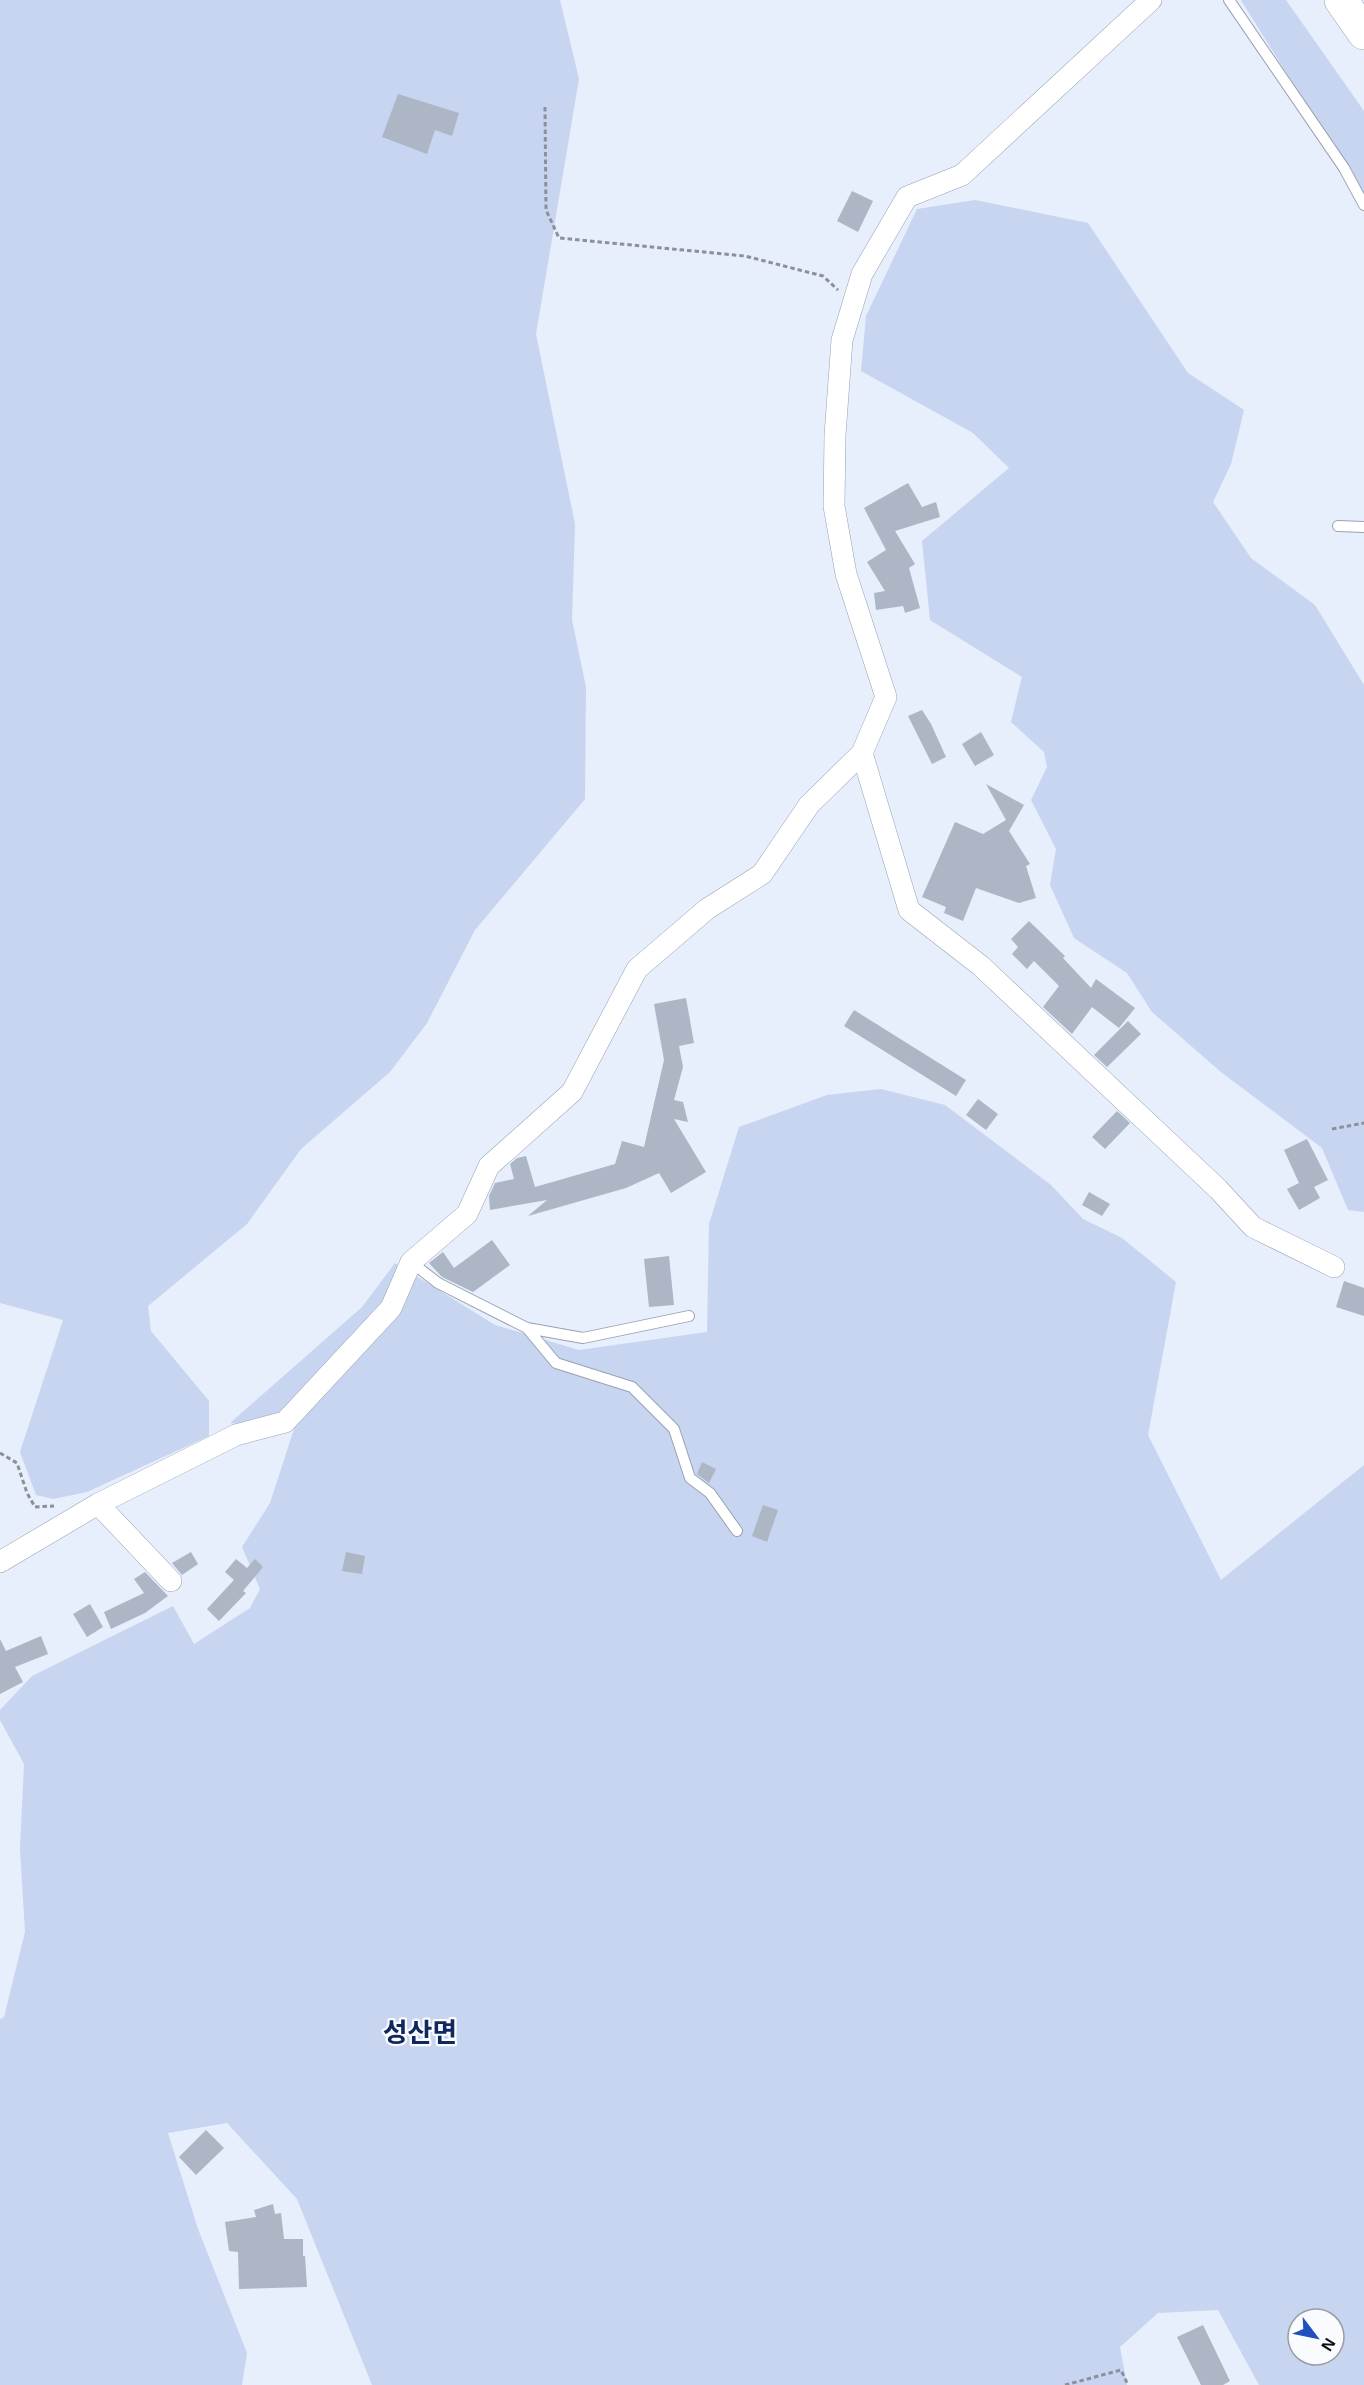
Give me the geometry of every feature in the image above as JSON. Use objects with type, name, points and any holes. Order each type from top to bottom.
[{"type":"main road","points":[[1341,0],[1364,33]]},
{"type":"street","points":[[0,1562],[98,1504],[236,1435],[285,1422],[391,1308],[411,1262],[467,1214],[489,1166],[572,1092],[637,969],[707,909],[762,874],[809,805],[862,753],[886,697],[846,574],[834,506],[835,435],[842,340],[862,274],[907,197],[962,175],[1151,0]]},
{"type":"street","points":[[862,753],[909,910],[981,966],[1218,1189],[1253,1227],[1334,1267]]},
{"type":"street","points":[[98,1504],[171,1581]]},
{"type":"lane","points":[[1229,0],[1344,168],[1364,205]]},
{"type":"lane","points":[[1338,526],[1364,527]]},
{"type":"lane","points":[[411,1262],[438,1283],[527,1328],[583,1338],[689,1316]]},
{"type":"lane","points":[[527,1328],[556,1363],[632,1387],[674,1429],[690,1478],[710,1493],[737,1531]]},
{"type":"path","points":[[545,107],[546,210],[558,238],[745,256],[823,276],[853,304]]},
{"type":"path","points":[[1332,1129],[1364,1123]]},
{"type":"path","points":[[0,1453],[17,1463],[27,1492],[36,1507],[56,1506]]},
{"type":"path","points":[[1065,2385],[1121,2370],[1128,2385]]},
{"type":"shaded area","points":[[0,0],[560,0],[579,79],[536,334],[575,524],[572,620],[586,687],[585,799],[475,930],[427,1023],[390,1072],[301,1149],[247,1224],[148,1306],[151,1331],[209,1401],[209,1436],[87,1492],[53,1499],[36,1495],[20,1452],[63,1320],[0,1303]]},
{"type":"shaded area","points":[[1241,0],[1286,0],[1364,111],[1364,198]]},
{"type":"shaded area","points":[[975,200],[1088,223],[1188,373],[1244,410],[1231,464],[1213,502],[1251,558],[1315,605],[1364,685],[1364,1212],[1348,1210],[1322,1148],[1221,1072],[1152,1012],[1127,973],[1074,938],[1050,885],[1056,849],[1031,800],[1047,767],[1044,752],[1011,722],[1022,677],[930,620],[922,541],[1009,468],[973,433],[861,371],[866,316],[917,209]]},
{"type":"shaded area","points":[[881,1089],[945,1105],[1051,1185],[1083,1219],[1122,1238],[1176,1282],[1148,1435],[1221,1580],[1364,1465],[1364,2385],[1259,2385],[1218,2310],[1158,2313],[1120,2347],[1127,2385],[372,2385],[297,2199],[227,2123],[168,2133],[198,2229],[247,2353],[242,2385],[0,2385],[0,2019],[4,2017],[25,1932],[20,1849],[24,1764],[0,1720],[0,1710],[32,1676],[173,1606],[194,1644],[250,1608],[260,1589],[242,1547],[270,1503],[294,1429],[230,1423],[362,1307],[395,1263],[495,1325],[579,1350],[707,1332],[709,1224],[739,1127],[827,1095]]},
{"type":"building","points":[[398,94],[459,113],[452,136],[435,130],[427,154],[382,137]]},
{"type":"building","points":[[852,191],[873,201],[858,232],[837,221]]},
{"type":"building","points":[[908,483],[922,507],[936,502],[940,517],[895,531],[915,564],[909,568],[920,608],[905,613],[903,606],[876,610],[874,593],[885,591],[867,562],[886,550],[864,508]]},
{"type":"building","points":[[922,710],[946,757],[932,764],[908,716]]},
{"type":"building","points":[[981,732],[994,755],[975,766],[962,744]]},
{"type":"building","points":[[986,784],[1024,805],[1009,831],[1030,864],[1026,866],[1036,898],[1019,903],[976,888],[963,921],[944,913],[946,907],[922,897],[955,822],[983,834],[1006,820]]},
{"type":"building","points":[[1029,921],[1065,956],[1063,958],[1091,988],[1096,979],[1135,1008],[1119,1028],[1092,1007],[1072,1034],[1043,1007],[1059,986],[1034,961],[1027,969],[1012,954],[1018,947],[1011,939]]},
{"type":"building","points":[[686,998],[694,1043],[679,1046],[683,1067],[674,1100],[683,1102],[688,1122],[674,1119],[706,1172],[671,1193],[659,1173],[626,1188],[528,1216],[547,1200],[490,1210],[489,1196],[495,1183],[514,1179],[510,1164],[517,1158],[526,1156],[535,1187],[615,1164],[622,1141],[644,1147],[664,1060],[654,1004]]},
{"type":"building","points":[[854,1010],[966,1080],[956,1096],[844,1026]]},
{"type":"building","points":[[1128,1021],[1141,1034],[1107,1067],[1094,1055]]},
{"type":"building","points":[[978,1099],[998,1114],[986,1130],[966,1115]]},
{"type":"building","points":[[1117,1111],[1130,1123],[1105,1149],[1092,1137]]},
{"type":"building","points":[[1307,1139],[1328,1180],[1314,1187],[1320,1198],[1299,1210],[1287,1189],[1299,1183],[1284,1150]]},
{"type":"building","points":[[1089,1192],[1110,1204],[1102,1216],[1082,1205]]},
{"type":"building","points":[[492,1240],[510,1265],[473,1292],[442,1277],[429,1263],[443,1252],[454,1268]]},
{"type":"building","points":[[669,1256],[674,1305],[649,1307],[644,1259]]},
{"type":"building","points":[[1344,1281],[1364,1288],[1364,1316],[1336,1307]]},
{"type":"building","points":[[702,1462],[716,1469],[709,1483],[697,1474]]},
{"type":"building","points":[[763,1505],[778,1510],[767,1542],[752,1536]]},
{"type":"building","points":[[191,1552],[198,1564],[182,1575],[172,1563]]},
{"type":"building","points":[[346,1552],[365,1556],[362,1574],[342,1571]]},
{"type":"building","points":[[236,1559],[247,1568],[255,1559],[263,1567],[243,1591],[246,1593],[219,1621],[207,1609],[234,1580],[225,1572]]},
{"type":"building","points":[[145,1572],[168,1596],[145,1613],[111,1629],[104,1612],[144,1593],[134,1579]]},
{"type":"building","points":[[90,1604],[103,1627],[87,1637],[73,1614]]},
{"type":"building","points":[[41,1636],[48,1654],[15,1667],[23,1682],[0,1694],[0,1639],[6,1651]]},
{"type":"building","points":[[206,2130],[224,2148],[196,2175],[179,2157]]},
{"type":"building","points":[[273,2204],[275,2214],[281,2213],[284,2239],[303,2239],[307,2287],[239,2289],[238,2252],[229,2251],[225,2222],[256,2217],[254,2210]]},
{"type":"building","points":[[1203,2325],[1230,2381],[1223,2385],[1201,2385],[1177,2337]]},
{"type":"district","name":"성산면","points":[[420,2033]]}]
